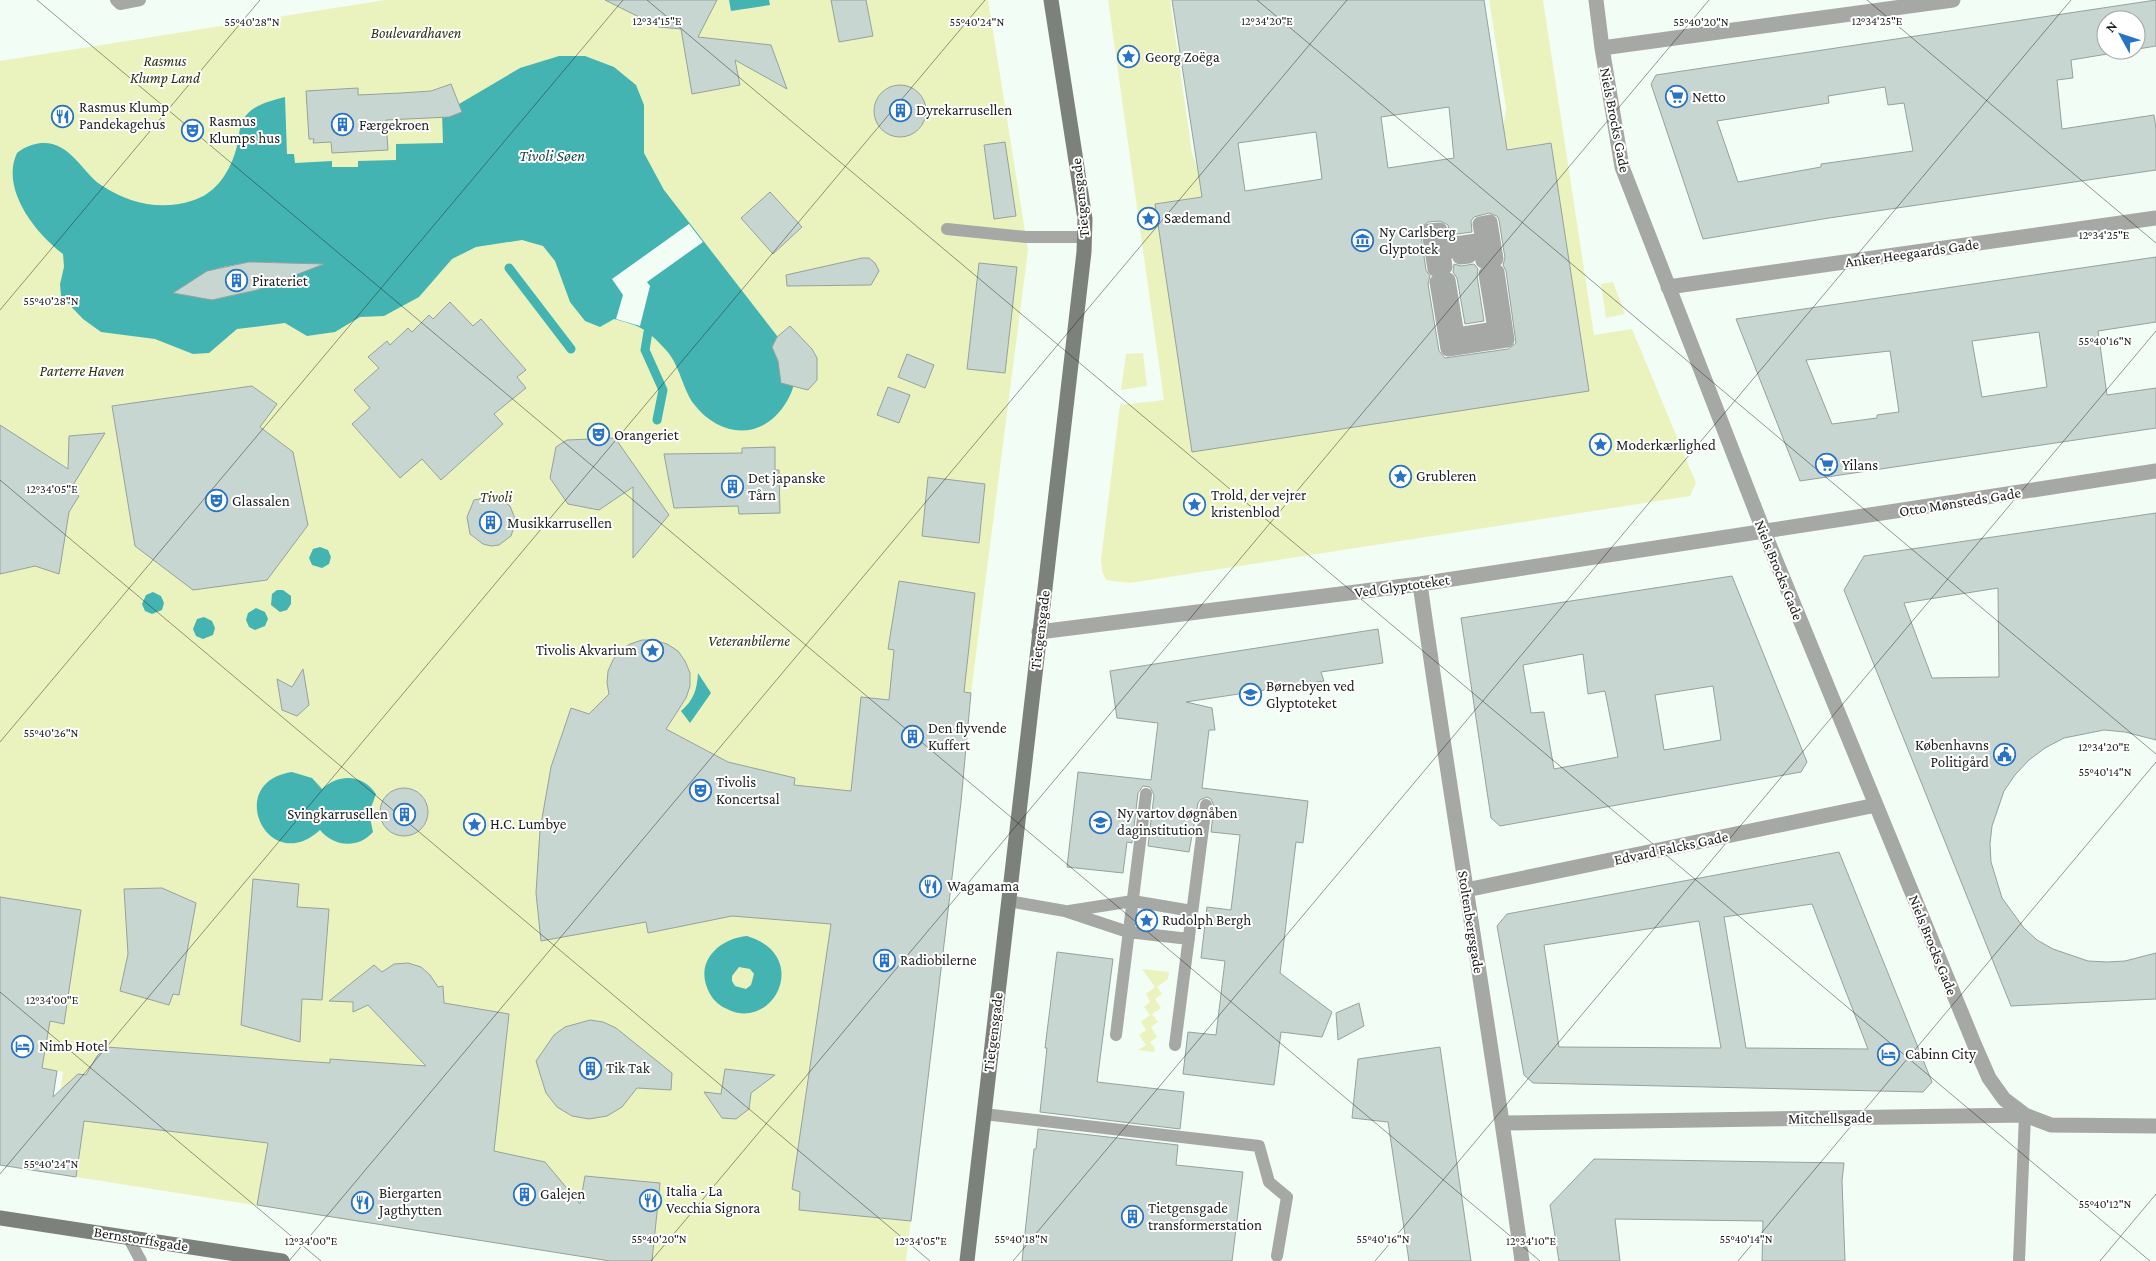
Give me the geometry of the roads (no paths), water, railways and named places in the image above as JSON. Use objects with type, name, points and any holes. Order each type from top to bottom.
[{"type":"street","name":"Tietgensgade","points":[[967,1261],[1085,237],[1081,194],[1051,0]]},
{"type":"street","name":"Niels Brocks Gade","points":[[1596,0],[1622,167],[1668,287],[1764,532],[1989,1078],[2004,1099],[2025,1115]]},
{"type":"street","points":[[1602,48],[1953,0]]},
{"type":"street","name":"Anker Heegaards Gade","points":[[1668,287],[2156,218]]},
{"type":"street","points":[[1490,222],[1496,260],[1483,262],[1481,248],[1468,250],[1469,256],[1460,257],[1460,250],[1443,252],[1445,267],[1435,269],[1429,231],[1440,230],[1442,246],[1483,240],[1480,224],[1490,222]]},
{"type":"street","points":[[1497,272],[1507,340],[1448,349],[1437,282],[1448,280],[1456,335],[1495,329],[1486,274],[1497,272]]},
{"type":"street","name":"Otto Mønsteds Gade","points":[[1764,532],[2156,472]]},
{"type":"street","name":"Ved Glyptoteket","points":[[1039,632],[1420,584],[1764,532]]},
{"type":"street","name":"Stoltenbergsgade","points":[[1420,584],[1503,1123],[1522,1261]]},
{"type":"street","name":"Edvard Falcks Gade","points":[[1466,890],[1876,805]]},
{"type":"street","name":"Mitchellsgade","points":[[1503,1123],[2025,1115],[2051,1124],[2156,1126]]},
{"type":"street","name":"Bernstorffsgade","points":[[0,1218],[282,1261]]},
{"type":"lane","points":[[116,0],[120,4],[140,0]]},
{"type":"lane","points":[[947,229],[1026,237],[1085,237]]},
{"type":"lane","points":[[1116,1035],[1146,794]]},
{"type":"lane","points":[[1175,1045],[1206,805]]},
{"type":"lane","points":[[1008,901],[1066,911],[1128,932],[1188,939]]},
{"type":"lane","points":[[1066,911],[1132,901],[1192,911]]},
{"type":"lane","points":[[984,1114],[1259,1146],[1269,1182],[1287,1197],[1277,1256]]},
{"type":"lane","points":[[2019,1261],[2025,1115]]},
{"type":"lane","points":[[128,1237],[141,1261]]},
{"type":"water","points":[[729,0],[769,0],[770,5],[731,11]]},
{"type":"water","name":"Tivoli Søen","points":[[559,56],[585,56],[614,67],[636,85],[644,105],[644,153],[664,190],[788,350],[794,376],[791,394],[777,414],[766,423],[754,429],[742,431],[729,429],[704,415],[689,397],[674,361],[653,336],[637,326],[614,319],[600,327],[585,321],[570,302],[555,261],[543,246],[522,240],[476,247],[452,259],[419,297],[384,316],[360,317],[335,332],[307,336],[285,323],[237,329],[209,353],[193,354],[155,339],[101,332],[83,319],[61,296],[60,284],[64,267],[63,254],[32,223],[17,196],[13,181],[13,167],[17,153],[35,144],[51,144],[67,152],[101,185],[133,201],[144,204],[168,205],[191,201],[208,193],[222,180],[231,164],[240,129],[246,115],[261,104],[285,97],[287,154],[294,154],[295,163],[332,161],[332,167],[358,167],[358,161],[396,160],[396,144],[443,143],[442,114],[520,68]],"holes":[[[249,262],[274,262],[299,268],[185,290],[198,277],[222,267]]]},
{"type":"water","points":[[320,547],[328,550],[331,557],[329,564],[322,568],[312,565],[309,558],[313,549]]},
{"type":"water","points":[[277,590],[283,590],[291,596],[291,604],[287,610],[280,612],[271,605],[272,594]]},
{"type":"water","points":[[153,592],[161,596],[164,603],[162,610],[152,614],[145,611],[142,604],[146,595]]},
{"type":"water","points":[[256,608],[265,612],[268,619],[265,626],[255,630],[249,627],[246,620],[248,613]]},
{"type":"water","points":[[204,617],[212,621],[215,628],[213,635],[203,639],[196,636],[193,629],[197,619]]},
{"type":"water","points":[[698,673],[711,693],[690,723],[681,711],[694,694]]},
{"type":"water","points":[[292,772],[312,778],[322,789],[343,778],[358,779],[371,787],[376,794],[369,813],[373,832],[360,841],[346,844],[332,840],[320,830],[301,842],[284,843],[270,835],[261,823],[257,807],[260,792],[271,779]]},
{"type":"water","points":[[747,936],[767,946],[778,959],[782,974],[779,989],[771,1002],[758,1011],[743,1014],[727,1009],[715,1001],[705,983],[704,973],[706,963],[711,955],[726,942]],"holes":[[[739,967],[750,969],[754,974],[751,985],[746,989],[735,986],[732,976]]]},
{"type":"waterway","points":[[509,268],[571,349]]},
{"type":"waterway","points":[[648,332],[645,350],[663,390],[657,420]]},
{"type":"place","name":"Georg Zoëga","points":[[1129,57]]},
{"type":"place","name":"Netto","points":[[1676,97]]},
{"type":"place","name":"Dyrekarrusellen","points":[[900,110]]},
{"type":"place","name":"Rasmus Klump Pandekagehus","points":[[63,116]]},
{"type":"place","name":"Færgekroen","points":[[343,125]]},
{"type":"place","name":"Rasmus Klumps hus","points":[[193,130]]},
{"type":"place","name":"Sædemand","points":[[1148,218]]},
{"type":"place","name":"Ny Carlsberg Glyptotek","points":[[1363,241]]},
{"type":"place","name":"Pirateriet","points":[[236,281]]},
{"type":"place","name":"Orangeriet","points":[[598,435]]},
{"type":"place","name":"Moderkærlighed","points":[[1600,445]]},
{"type":"place","name":"Yilans","points":[[1826,465]]},
{"type":"place","name":"Grubleren","points":[[1400,476]]},
{"type":"place","name":"Det japanske Tårn","points":[[732,487]]},
{"type":"place","name":"Glassalen","points":[[216,501]]},
{"type":"place","name":"Trold, der vejrer kristenblod","points":[[1195,504]]},
{"type":"place","name":"Musikkarrusellen","points":[[491,523]]},
{"type":"place","name":"Tivolis Akvarium","points":[[653,650]]},
{"type":"place","name":"Børnebyen ved Glyptoteket","points":[[1250,695]]},
{"type":"place","name":"Den flyvende Kuffert","points":[[912,737]]},
{"type":"place","name":"Københavns Politigård","points":[[2005,754]]},
{"type":"place","name":"Tivolis Koncertsal","points":[[700,791]]},
{"type":"place","name":"Svingkarrusellen","points":[[404,814]]},
{"type":"place","name":"Ny vartov døgnåben daginstitution","points":[[1101,822]]},
{"type":"place","name":"H.C. Lumbye","points":[[474,824]]},
{"type":"place","name":"Wagamama","points":[[931,886]]},
{"type":"place","name":"Rudolph Bergh","points":[[1146,920]]},
{"type":"place","name":"Radiobilerne","points":[[884,960]]},
{"type":"place","name":"Nimb Hotel","points":[[23,1046]]},
{"type":"place","name":"Cabinn City","points":[[1889,1054]]},
{"type":"place","name":"Tik Tak","points":[[590,1068]]},
{"type":"place","name":"Galejen","points":[[524,1194]]},
{"type":"place","name":"Italia - La Vecchia Signora","points":[[650,1200]]},
{"type":"place","name":"Biergarten Jagthytten","points":[[363,1202]]},
{"type":"place","name":"Tietgensgade transformerstation","points":[[1132,1217]]},
{"type":"park label","name":"Boulevardhaven","points":[[416,33]]},
{"type":"park label","name":"Rasmus Klump Land","points":[[165,70]]},
{"type":"park label","name":"Parterre Haven","points":[[82,371]]},
{"type":"park label","name":"Tivoli","points":[[496,497]]},
{"type":"park label","name":"Veteranbilerne","points":[[749,641]]}]
